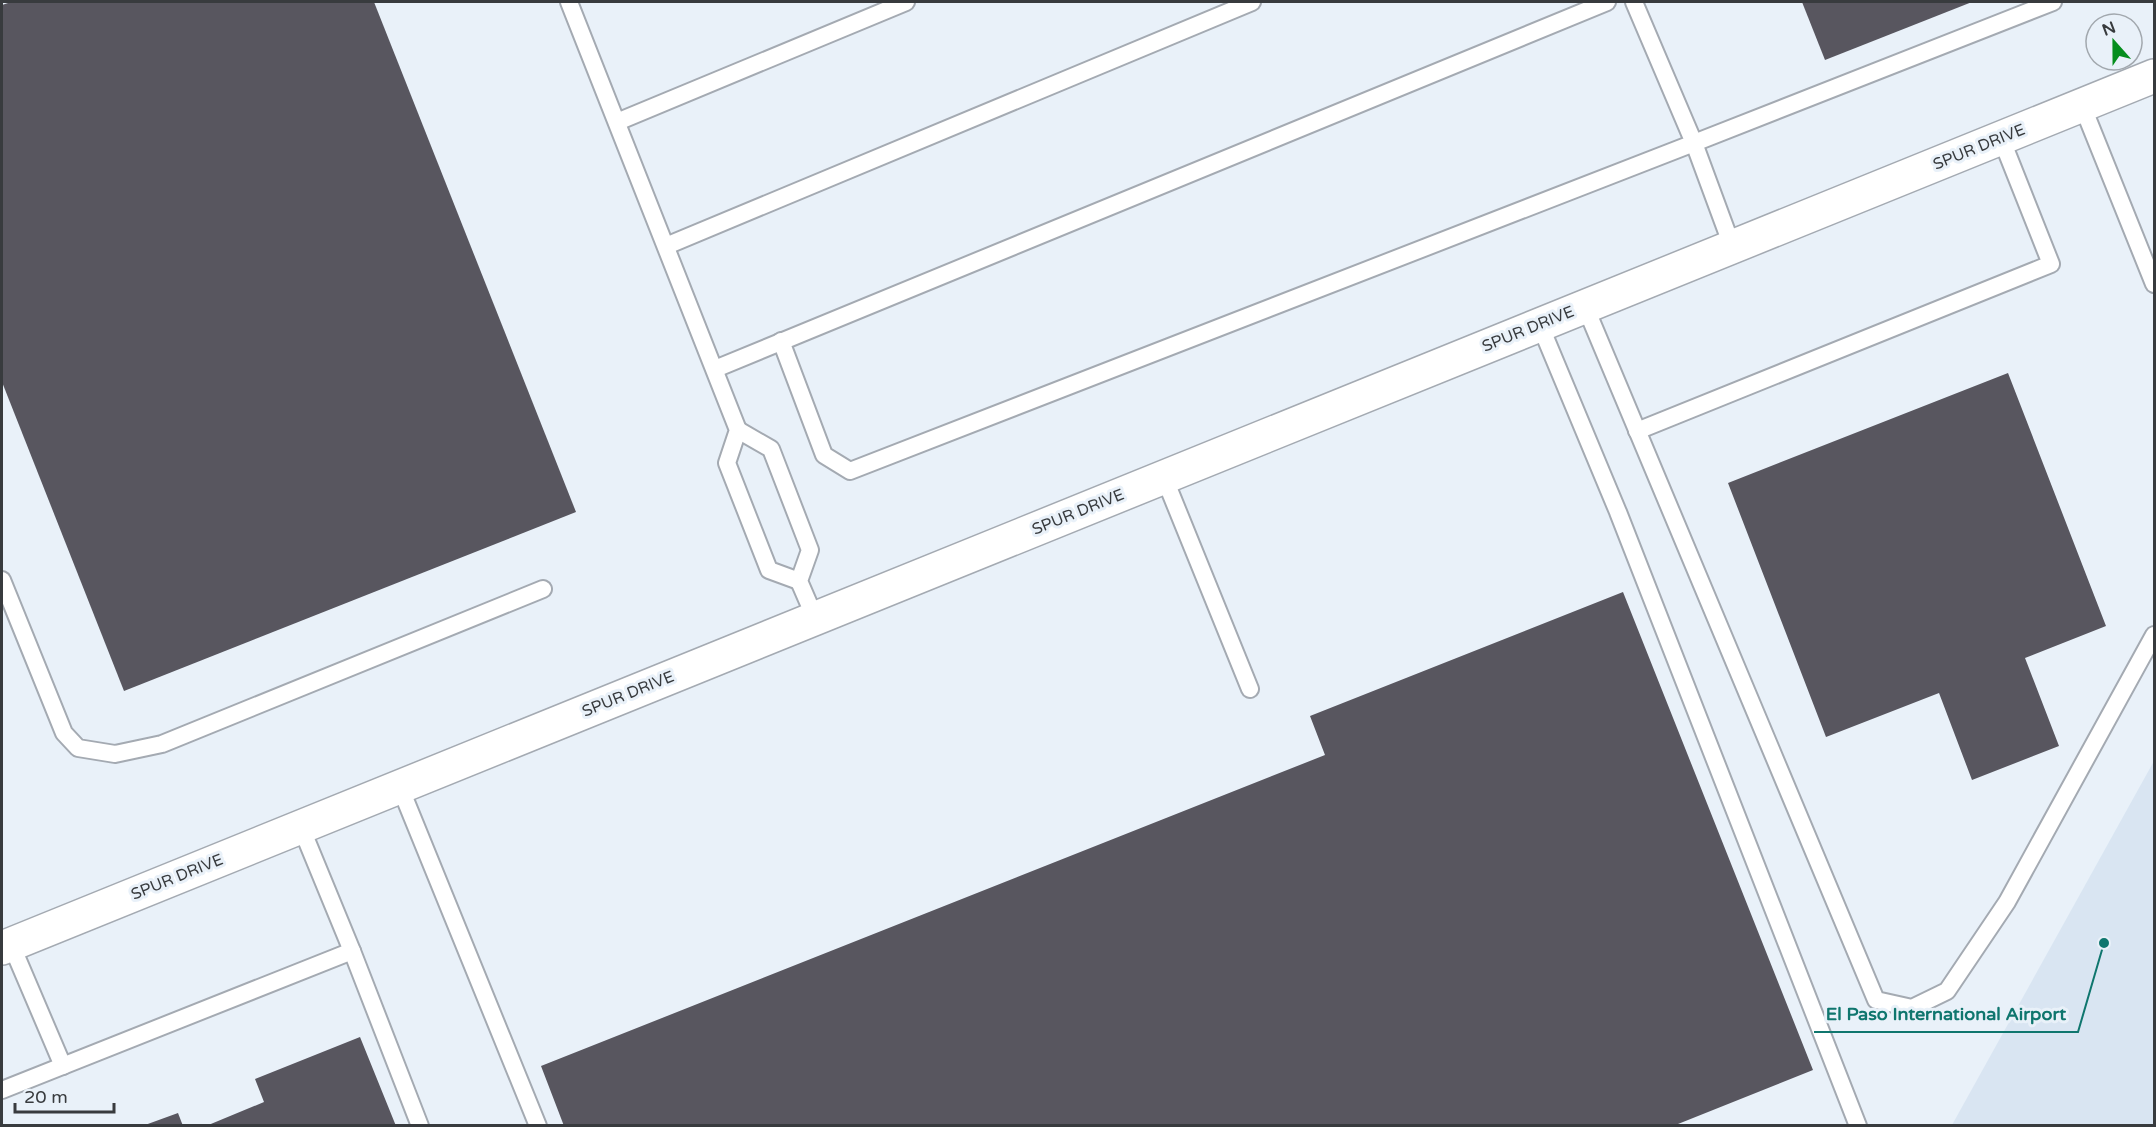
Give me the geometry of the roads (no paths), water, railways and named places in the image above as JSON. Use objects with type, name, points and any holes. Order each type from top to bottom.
[{"type":"street","name":"SPUR DRIVE","points":[[5,937],[301,827],[2154,76]]},
{"type":"lane","points":[[569,2],[738,430],[727,463],[770,570],[799,580]]},
{"type":"lane","points":[[617,122],[906,2]]},
{"type":"lane","points":[[666,246],[1252,2]]},
{"type":"lane","points":[[715,369],[1607,2]]},
{"type":"lane","points":[[1634,2],[1694,143],[1732,246]]},
{"type":"lane","points":[[781,341],[824,455],[850,471],[2053,2]]},
{"type":"lane","points":[[2082,105],[2154,284]]},
{"type":"lane","points":[[1637,431],[2050,264],[2001,138]]},
{"type":"lane","points":[[1585,306],[1876,1000],[1912,1008],[1947,991],[2007,902],[2154,635]]},
{"type":"lane","points":[[1540,325],[1618,513],[1858,1125]]},
{"type":"lane","points":[[738,430],[771,449],[810,550],[799,580],[815,618]]},
{"type":"lane","points":[[1164,477],[1250,689]]},
{"type":"lane","points":[[2,580],[64,734],[78,748],[115,754],[162,744],[543,590]]},
{"type":"lane","points":[[400,787],[538,1125]]},
{"type":"lane","points":[[301,827],[420,1125]]},
{"type":"lane","points":[[5,937],[63,1066]]},
{"type":"lane","points":[[2,1090],[352,951]]},
{"type":"place","name":"El Paso International Airport","points":[[2104,943]]}]
